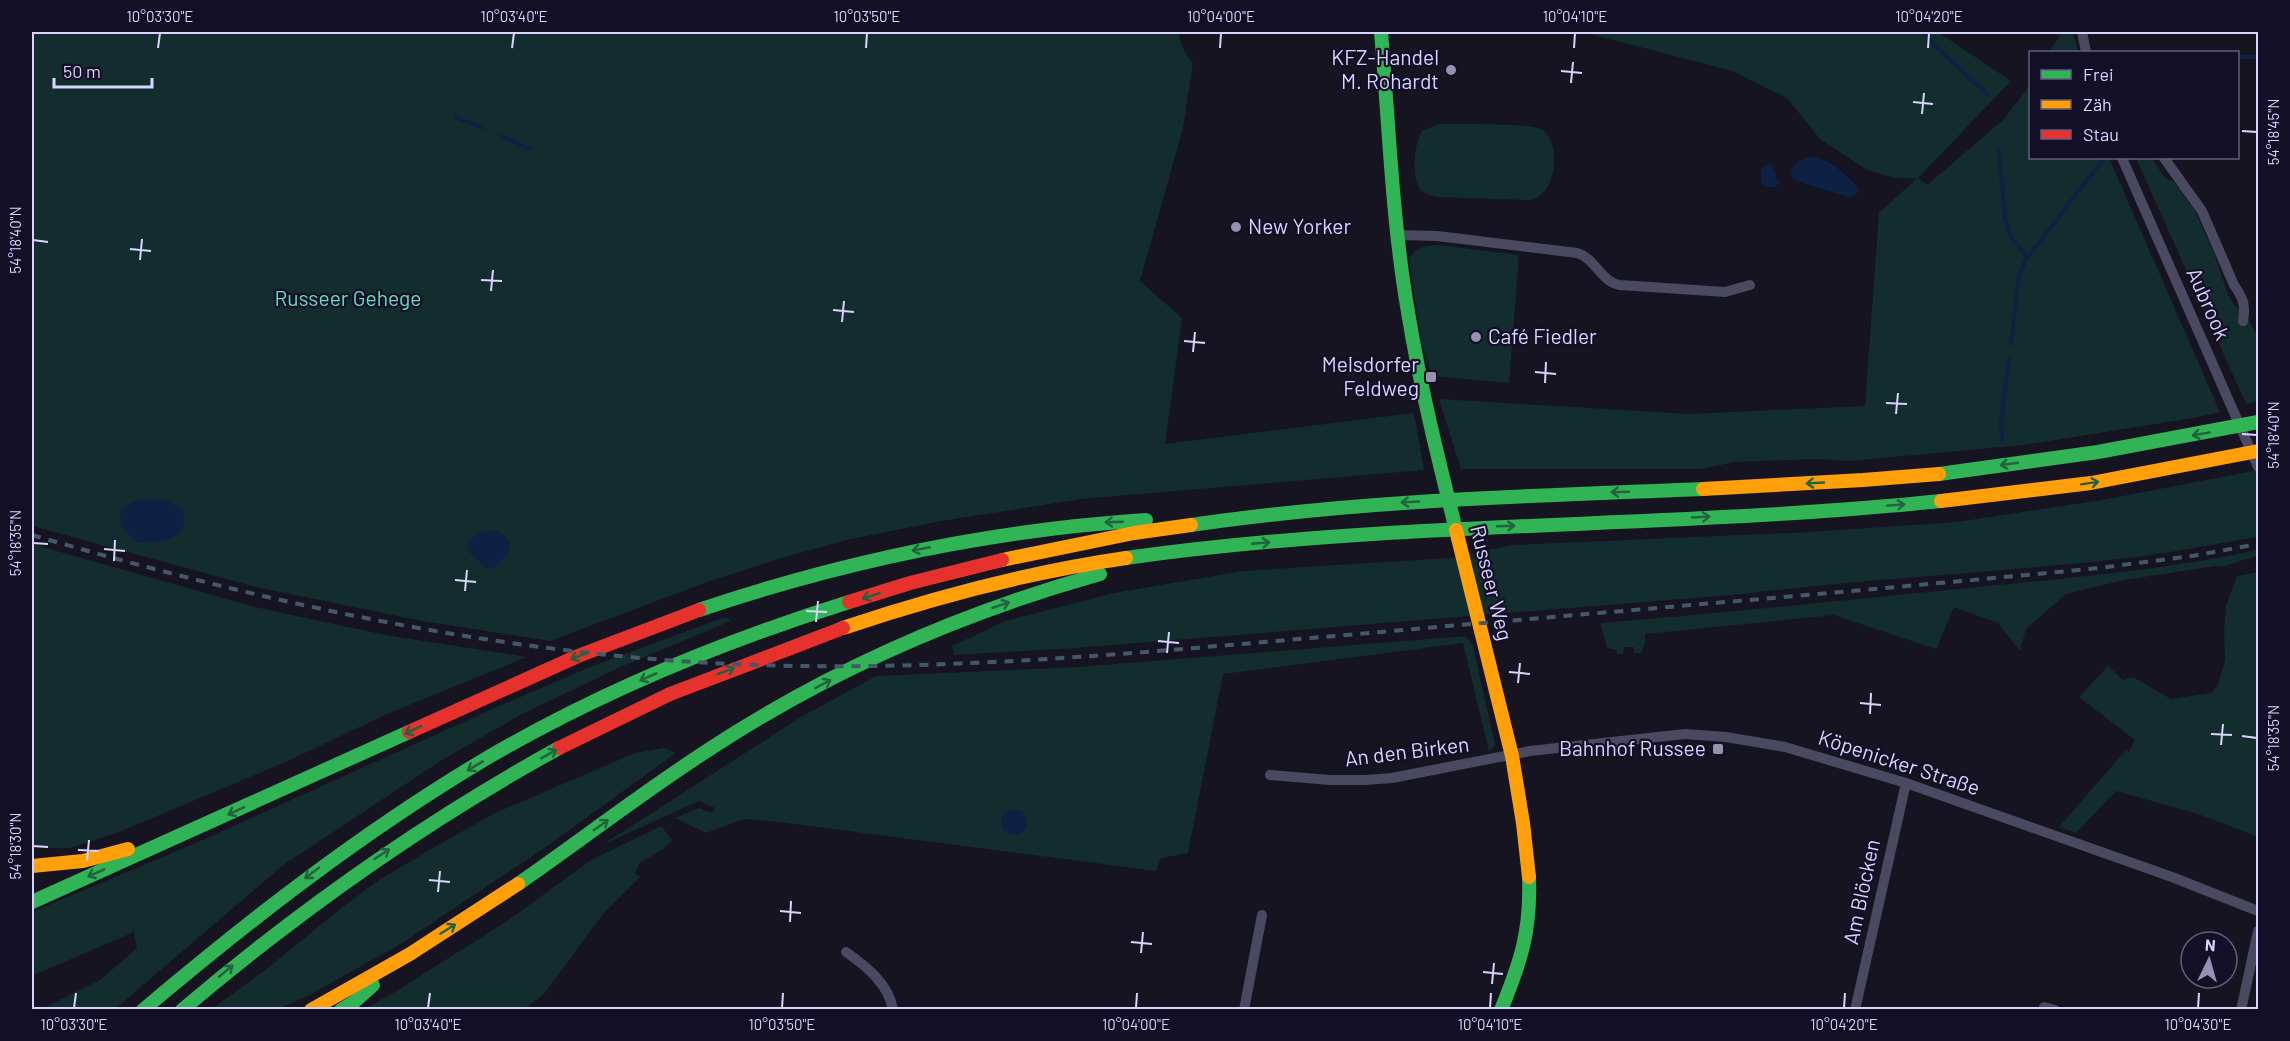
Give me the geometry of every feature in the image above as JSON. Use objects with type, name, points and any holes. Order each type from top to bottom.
[{"type":"main road","name":"Russeer Weg","points":[[1381,32],[1398,235],[1408,312],[1433,436],[1512,756],[1521,809],[1529,909],[1525,942],[1501,1010]]},
{"type":"main road","points":[[143,1010],[209,952],[357,840],[491,757],[623,688],[719,646],[922,579],[1089,541],[1215,520],[1363,505],[1774,485],[1938,474],[2103,452],[2259,422]]},
{"type":"main road","points":[[182,1010],[276,931],[376,858],[497,782],[555,750],[651,703],[724,671],[826,633],[907,607],[1030,575],[1084,565],[1203,549],[1406,531],[1809,512],[1948,501],[2088,483],[2259,451]]},
{"type":"main road","points":[[32,902],[189,833],[523,679],[631,635],[732,598],[834,569],[960,541],[1098,522],[1215,520]]},
{"type":"main road","points":[[311,1010],[399,960],[504,894],[737,732],[828,680],[889,650],[968,616],[1088,577],[1203,549]]},
{"type":"main road","points":[[32,866],[83,861],[189,833]]},
{"type":"main road","points":[[341,1010],[362,995],[399,960]]},
{"type":"street","points":[[2082,32],[2086,51]]},
{"type":"street","name":"Aubrook","points":[[2122,159],[2259,467]]},
{"type":"street","points":[[2165,159],[2202,211],[2234,285],[2242,295],[2246,306],[2243,321]]},
{"type":"street","points":[[1398,235],[1448,237],[1581,254],[1609,280],[1620,285],[1725,292],[1750,285]]},
{"type":"street","name":"Köpenicker Straße","points":[[1512,756],[1554,748],[1690,734],[1726,737],[1777,746],[1906,783],[2182,880],[2259,911]]},
{"type":"street","name":"An den Birken","points":[[1270,775],[1330,780],[1392,778],[1512,756]]},
{"type":"street","name":"Am Blöcken","points":[[1855,1010],[1906,783]]},
{"type":"street","points":[[1244,1010],[1262,915]]},
{"type":"street","points":[[2241,1010],[2259,931]]},
{"type":"street","points":[[846,952],[864,965],[886,990],[892,1010]]},
{"type":"green space","name":"Russeer Gehege","points":[[32,32],[1179,32],[1183,49],[1193,63],[1183,128],[1140,281],[1182,318],[1165,444],[1414,413],[1424,470],[1081,499],[941,521],[847,540],[785,557],[707,582],[550,641],[422,621],[256,587],[32,526]]},
{"type":"green space","points":[[1583,32],[1938,32],[2011,81],[1918,178],[1927,185],[2003,120],[2029,86],[2029,159],[2109,159],[2220,412],[2024,445],[1849,461],[1816,459],[1735,462],[1701,469],[1461,469],[1439,399],[1689,414],[1865,406],[1879,213],[1917,178],[1895,178],[1867,170],[1820,139],[1787,98],[1732,71]]},
{"type":"green space","points":[[2062,32],[2073,32],[2078,51],[2050,51]]},
{"type":"green space","points":[[1439,124],[1508,125],[1541,129],[1548,135],[1554,156],[1554,168],[1546,189],[1539,197],[1529,200],[1438,197],[1424,192],[1417,184],[1415,177],[1417,144],[1422,131]]},
{"type":"green space","points":[[2136,159],[2153,159],[2165,178],[2174,182],[2195,211],[2214,253],[2228,295],[2234,305],[2246,315],[2258,338],[2258,401],[2246,404]]},
{"type":"green space","points":[[1440,245],[1519,255],[1509,383],[1432,376],[1422,346],[1409,259],[1418,249]]},
{"type":"green space","points":[[2258,470],[2258,537],[2110,560],[1744,594],[1076,648],[954,655],[952,646],[1005,621],[1114,593],[1243,571],[1450,558],[1513,545],[1810,532],[1957,522],[2102,500]]},
{"type":"green space","points":[[32,544],[255,607],[385,635],[527,657],[387,714],[288,761],[119,832],[70,848],[32,848]]},
{"type":"green space","points":[[2258,550],[2258,556],[2225,566],[2124,580],[2066,594],[2026,629],[2020,651],[1998,623],[1954,607],[1936,649],[1834,615],[1645,634],[1645,644],[1641,653],[1634,653],[1634,647],[1624,647],[1623,654],[1617,654],[1616,650],[1607,648],[1601,625],[1601,623],[2108,574],[2183,564]]},
{"type":"green space","points":[[2258,572],[2258,837],[2198,814],[2116,791],[2076,833],[2059,827],[2126,750],[2129,752],[2135,740],[2079,697],[2108,666],[2123,680],[2133,677],[2171,699],[2211,693],[2218,685],[2225,660],[2226,606],[2237,576]]},
{"type":"green space","points":[[725,617],[731,621],[625,665],[522,714],[442,760],[282,866],[115,1009],[41,1009],[100,980],[137,948],[134,932],[32,976],[32,912],[198,842],[590,667]]},
{"type":"green space","points":[[1466,636],[1473,646],[1495,745],[1489,752],[1463,643],[1223,674],[1188,853],[1161,858],[1156,871],[771,821],[744,819],[706,833],[675,818],[699,808],[712,813],[715,808],[699,801],[602,845],[801,717],[876,676],[1078,667]],"holes":[[[1008,811],[1021,811],[1027,823],[1020,834],[1001,822],[1003,815]]]},
{"type":"green space","points":[[664,748],[676,753],[543,849],[404,942],[310,995],[278,1009],[212,1009],[379,880],[445,841],[495,813],[635,753]]},
{"type":"green space","points":[[661,826],[672,840],[663,849],[640,863],[635,873],[640,877],[603,914],[544,994],[524,1009],[364,1009],[510,919],[591,860]]},
{"type":"water","points":[[1811,156],[1838,168],[1855,184],[1857,194],[1849,197],[1796,181],[1791,176],[1791,171],[1797,163]]},
{"type":"water","points":[[1767,164],[1772,165],[1779,183],[1776,187],[1765,187],[1761,182],[1761,169]]},
{"type":"water","points":[[162,499],[176,505],[182,511],[184,522],[181,530],[172,538],[164,541],[139,543],[134,540],[122,526],[120,517],[122,511],[132,503]]},
{"type":"water","points":[[497,531],[508,540],[508,554],[494,568],[486,568],[469,552],[467,542],[477,534]]},
{"type":"water","points":[[1014,809],[1023,813],[1027,822],[1023,831],[1014,835],[1005,831],[1001,822],[1005,813]]},
{"type":"waterway","points":[[1923,32],[1987,94]]},
{"type":"waterway","points":[[2239,57],[2258,57]]},
{"type":"waterway","points":[[455,117],[483,128]]},
{"type":"waterway","points":[[501,136],[530,149]]},
{"type":"waterway","points":[[1999,150],[2005,219],[2011,237],[2027,257],[2019,276],[2011,344]]},
{"type":"waterway","points":[[2028,257],[2103,159]]},
{"type":"waterway","points":[[2002,441],[2001,423],[2009,359]]},
{"type":"railway","points":[[32,535],[112,558],[271,598],[432,630],[513,643],[595,654],[678,661],[849,666],[1019,661],[1104,655],[1822,594],[2099,568],[2192,556],[2258,544]]},
{"type":"traffic: fast","points":[[1381,32],[1403,277],[1424,395],[1456,530]]},
{"type":"traffic: fast","points":[[1939,474],[2098,452],[2258,422]]},
{"type":"traffic: fast","points":[[1191,525],[1383,504],[1703,489]]},
{"type":"traffic: fast","points":[[1126,558],[1329,537],[1737,516],[1941,501]]},
{"type":"traffic: fast","points":[[699,610],[808,577],[920,550],[1032,531],[1146,520]]},
{"type":"traffic: fast","points":[[518,884],[710,749],[824,682],[868,660],[959,621],[1052,588],[1100,574]]},
{"type":"traffic: fast","points":[[143,1010],[225,942],[310,877],[397,815],[487,758],[574,711],[664,670],[709,651],[849,602]]},
{"type":"traffic: fast","points":[[32,902],[409,732]]},
{"type":"traffic: fast","points":[[182,1010],[272,937],[364,869],[460,806],[559,748]]},
{"type":"traffic: fast","points":[[1501,1010],[1523,945],[1528,914],[1529,877]]},
{"type":"traffic: fast","points":[[341,1010],[373,985]]},
{"type":"traffic: slow","points":[[1941,501],[2091,483],[2258,451]]},
{"type":"traffic: slow","points":[[1703,489],[1939,474]]},
{"type":"traffic: slow","points":[[1002,560],[1134,533],[1191,525]]},
{"type":"traffic: slow","points":[[1456,530],[1512,756],[1529,877]]},
{"type":"traffic: slow","points":[[843,628],[983,587],[1054,570],[1126,558]]},
{"type":"traffic: slow","points":[[32,866],[83,861],[128,849]]},
{"type":"traffic: slow","points":[[311,1010],[410,954],[518,884]]},
{"type":"traffic: jam","points":[[849,602],[910,583],[1002,560]]},
{"type":"traffic: jam","points":[[409,732],[578,656],[699,610]]},
{"type":"traffic: jam","points":[[559,748],[670,694],[843,628]]},
{"type":"place","name":"KFZ-Handel M. Rohardt","points":[[1451,70]]},
{"type":"place","name":"New Yorker","points":[[1236,227]]},
{"type":"place","name":"Café Fiedler","points":[[1476,337]]},
{"type":"place","name":"Melsdorfer Feldweg","points":[[1431,377]]},
{"type":"place","name":"Bahnhof Russee","points":[[1718,749]]}]
